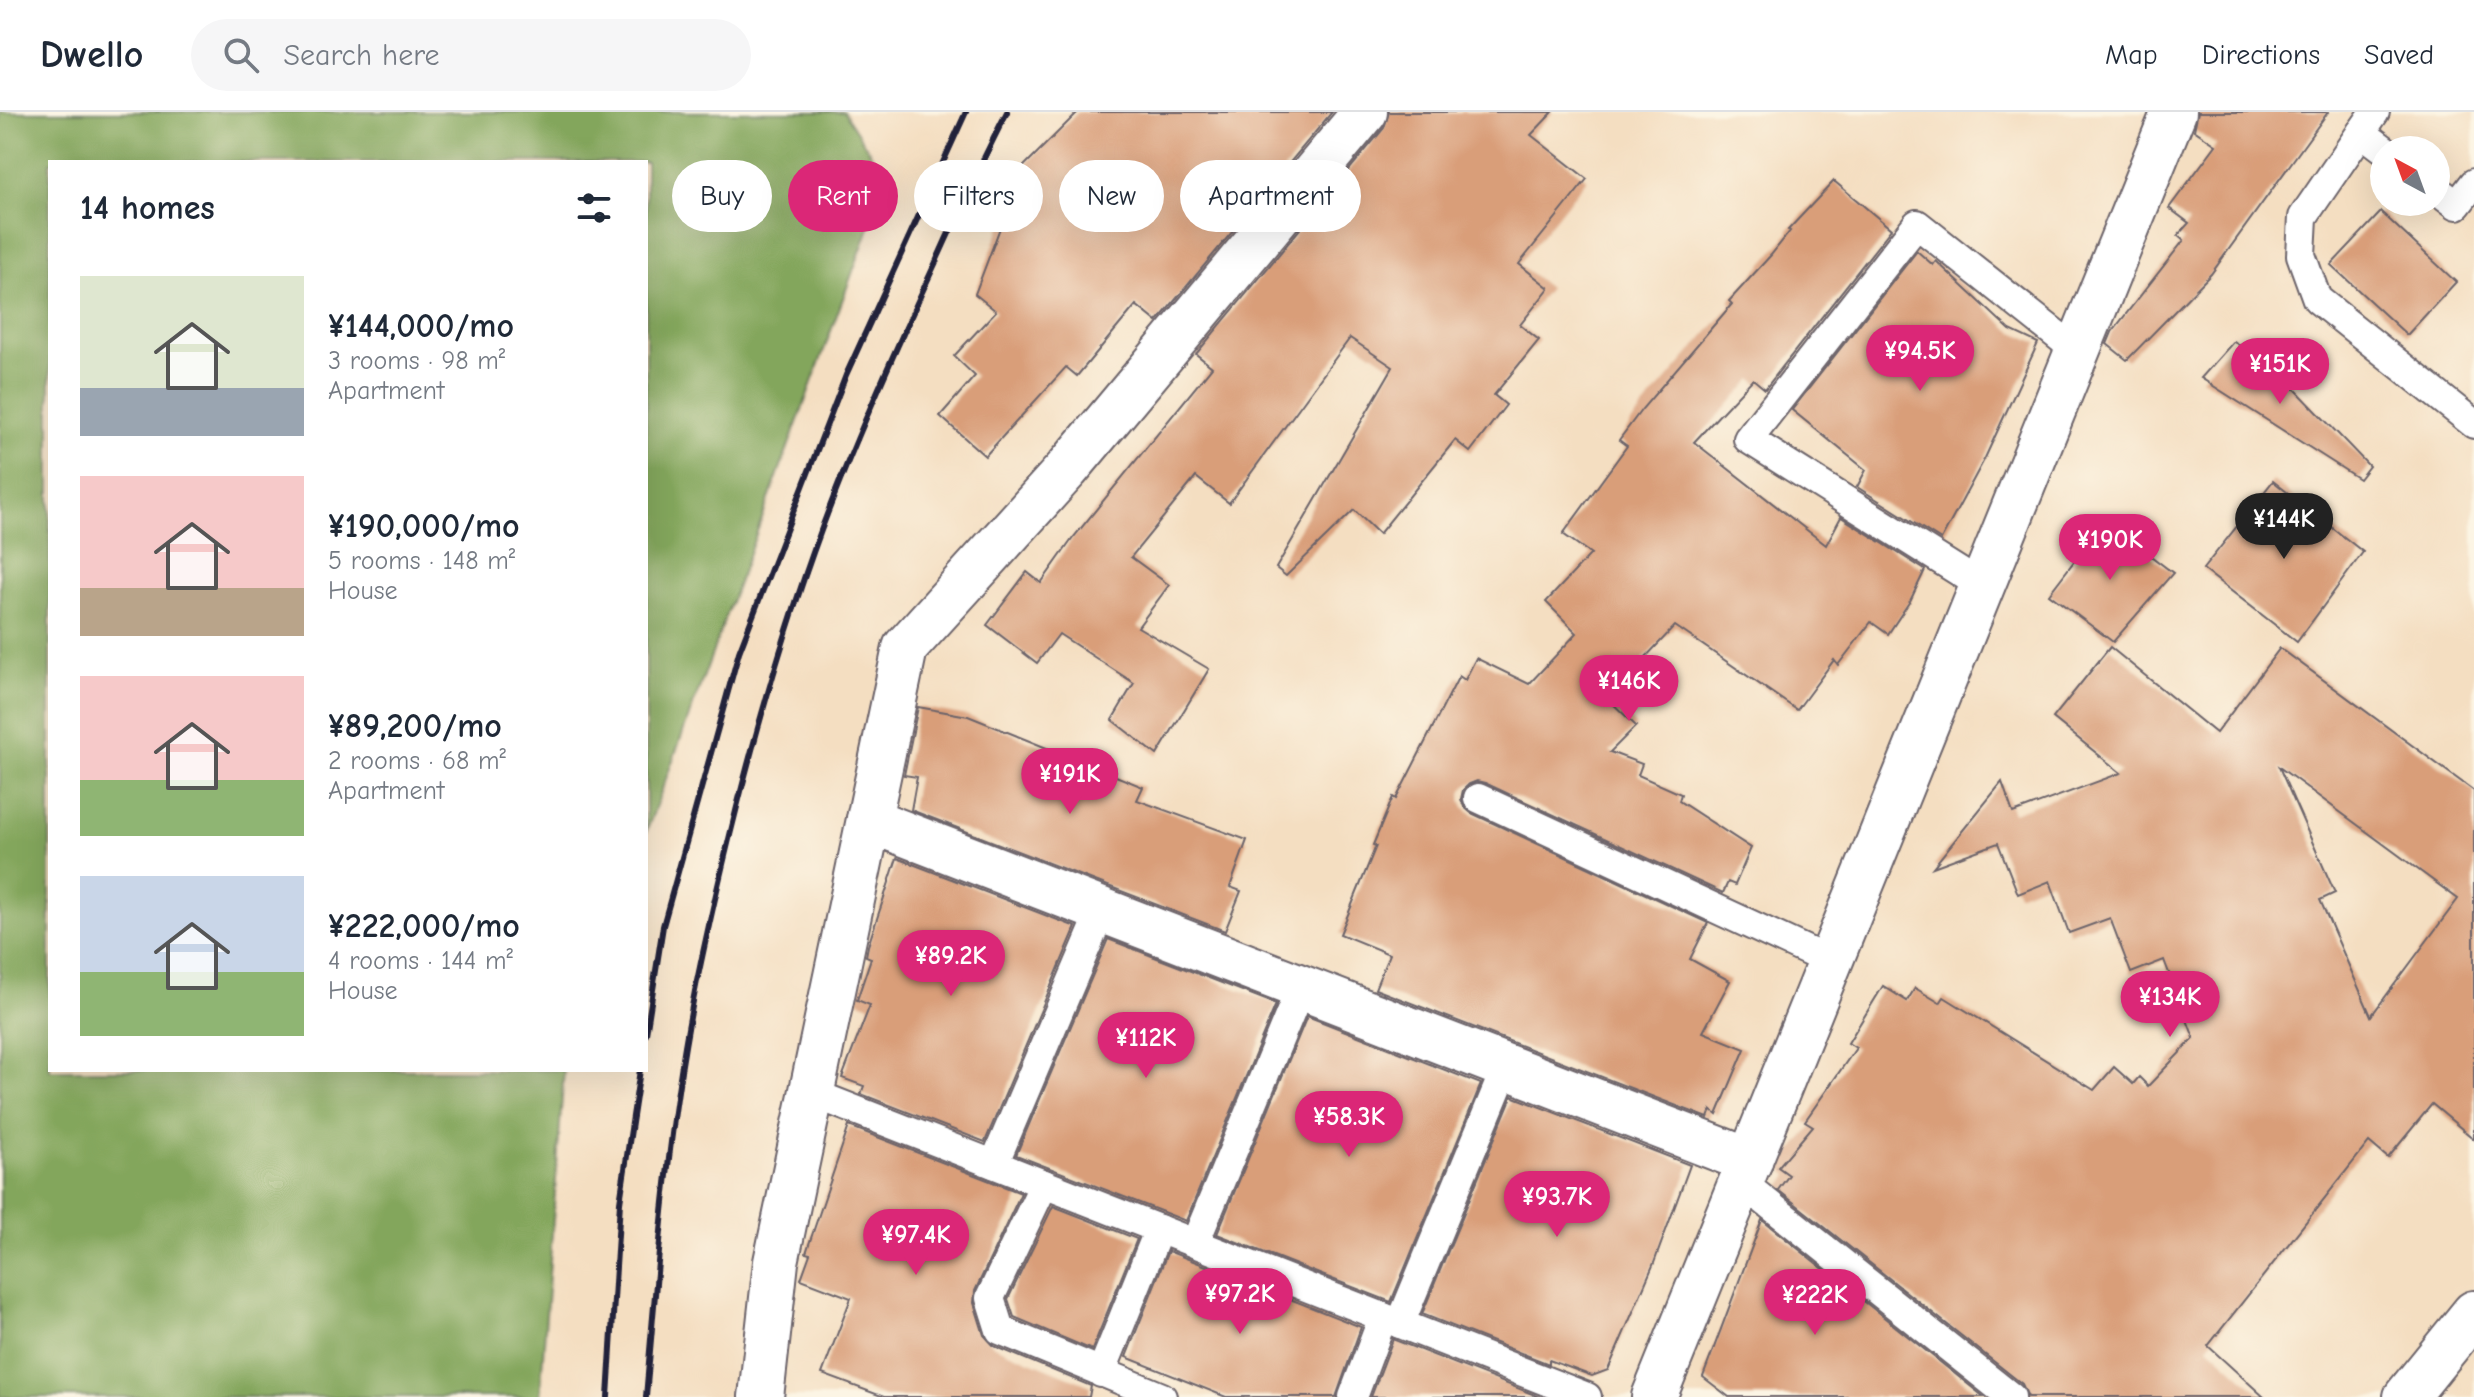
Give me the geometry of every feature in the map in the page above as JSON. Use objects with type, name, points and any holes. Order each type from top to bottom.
[{"type":"street","points":[[761,1397],[776,1262],[905,648],[1067,469],[1365,112]]},
{"type":"street","points":[[1654,1397],[2174,112]]},
{"type":"street","points":[[869,820],[1506,1067],[1746,1172]]},
{"type":"street","points":[[2406,1397],[2474,1313]]},
{"type":"lane","points":[[2368,122],[2303,217],[2301,255],[2317,299],[2474,424]]},
{"type":"lane","points":[[2450,200],[2457,205],[2474,183]]},
{"type":"lane","points":[[1982,586],[1748,439],[1917,224],[2077,351]]},
{"type":"lane","points":[[1478,798],[1831,962]]},
{"type":"lane","points":[[994,1164],[1102,910]]},
{"type":"lane","points":[[1195,1243],[1301,987]]},
{"type":"lane","points":[[1353,1397],[1506,1067]]},
{"type":"lane","points":[[812,1093],[1587,1397]]},
{"type":"lane","points":[[1746,1172],[2011,1397]]},
{"type":"lane","points":[[1044,1184],[990,1298],[1000,1330],[1162,1397]]},
{"type":"lane","points":[[1101,1373],[1159,1229]]},
{"type":"green space","points":[[0,112],[844,112],[875,160],[788,160],[788,232],[867,232],[648,828],[648,160],[48,160],[48,1072],[564,1072],[540,1397],[0,1397]]},
{"type":"building","points":[[1078,112],[1332,112],[1292,160],[1180,160],[1180,232],[1232,232],[1157,322],[1136,305],[1077,376],[1066,367],[985,456],[940,416],[975,376],[954,356],[996,311],[975,294],[998,232],[1043,232],[1043,160],[1030,160]]},
{"type":"building","points":[[1389,112],[1553,112],[1531,135],[1587,179],[1519,264],[1549,288],[1520,325],[1539,340],[1494,395],[1506,405],[1470,452],[1455,440],[1379,534],[1354,510],[1286,576],[1276,568],[1393,367],[1350,338],[1229,503],[1196,477],[1131,557],[1169,585],[1138,627],[1209,669],[1157,755],[1112,720],[1134,683],[1059,634],[1037,663],[987,625],[1027,572],[1041,583],[1073,538],[1212,367],[1196,354],[1297,232],[1361,232],[1361,160],[1357,160],[1384,128]]},
{"type":"building","points":[[2198,112],[2328,112],[2211,274],[2127,360],[2107,344],[2112,332],[2184,240],[2178,235],[2189,223],[2169,208],[2216,145],[2194,130]]},
{"type":"building","points":[[1834,181],[1891,229],[1765,389],[1753,379],[1694,442],[1826,545],[1841,517],[1925,570],[1910,601],[1888,634],[1871,622],[1838,665],[1834,660],[1797,710],[1675,626],[1607,698],[1636,726],[1610,752],[1642,764],[1638,775],[1681,794],[1679,801],[1751,848],[1735,885],[1728,882],[1723,893],[1485,783],[1477,781],[1469,784],[1463,790],[1461,799],[1471,813],[1708,923],[1690,959],[1730,981],[1703,1032],[1745,1049],[1717,1115],[1711,1110],[1708,1118],[1375,989],[1389,954],[1340,934],[1393,797],[1396,799],[1459,676],[1465,680],[1476,658],[1529,684],[1577,633],[1546,602],[1591,554],[1563,534],[1627,446],[1619,440],[1642,409],[1732,304],[1729,301],[1771,255],[1788,230]]},
{"type":"building","points":[[2377,216],[2385,216],[2456,282],[2407,335],[2331,265]]},
{"type":"building","points":[[1917,251],[1933,265],[1936,261],[2010,330],[2038,343],[1985,458],[1941,540],[1857,487],[1866,470],[1792,410]]},
{"type":"building","points":[[2234,341],[2296,390],[2369,466],[2359,479],[2201,378]]},
{"type":"building","points":[[2273,481],[2363,552],[2297,642],[2203,569]]},
{"type":"building","points":[[2105,521],[2173,573],[2113,642],[2049,594]]},
{"type":"building","points":[[2110,647],[2216,733],[2280,648],[2474,791],[2474,1139],[2432,1104],[2388,1158],[2369,1142],[2208,1346],[2264,1397],[2028,1397],[2022,1384],[1778,1190],[1789,1175],[1778,1167],[1813,1126],[1805,1121],[1856,1048],[1848,1043],[1883,986],[1907,1001],[1915,988],[1940,1003],[1944,997],[2094,1090],[2114,1067],[2133,1084],[2139,1077],[2148,1086],[2194,1038],[2164,960],[2131,973],[2110,918],[2069,933],[2050,881],[2018,894],[1998,843],[1933,867],[2002,782],[2013,813],[2121,773],[2053,718]],"holes":[[[2279,767],[2458,899],[2371,1016],[2320,900],[2335,893]]]},
{"type":"building","points":[[918,707],[968,716],[1143,787],[1137,800],[1247,840],[1230,887],[1241,891],[1225,931],[911,810],[917,777],[904,775]]},
{"type":"building","points":[[897,858],[1076,927],[985,1142],[861,1094],[864,1086],[842,1078],[870,1005],[857,1000],[871,958],[866,956],[868,946]]},
{"type":"building","points":[[1108,939],[1276,1004],[1186,1221],[1016,1155]]},
{"type":"building","points":[[1307,1016],[1481,1084],[1391,1302],[1217,1234]]},
{"type":"building","points":[[1512,1096],[1690,1165],[1654,1263],[1608,1370],[1592,1376],[1549,1360],[1549,1364],[1422,1314]]},
{"type":"building","points":[[849,1126],[1021,1193],[975,1291],[974,1303],[984,1335],[994,1346],[1091,1386],[1089,1397],[884,1397],[822,1374],[851,1298],[801,1279],[810,1254],[806,1253]]},
{"type":"building","points":[[1053,1206],[1137,1239],[1092,1350],[1014,1317],[1008,1299]]},
{"type":"building","points":[[1762,1220],[1984,1397],[1729,1397],[1703,1377]]},
{"type":"building","points":[[1168,1251],[1361,1327],[1336,1397],[1226,1397],[1126,1357]]},
{"type":"building","points":[[1395,1340],[1540,1397],[1371,1397]]},
{"type":"railway","points":[[648,1021],[663,926],[739,652],[846,375],[966,112]]},
{"type":"railway","points":[[646,1397],[666,1188],[687,1033],[722,866],[767,694],[803,581],[849,459],[905,329],[1007,112]]},
{"type":"railway","points":[[608,1397],[620,1202],[640,1072]]}]
